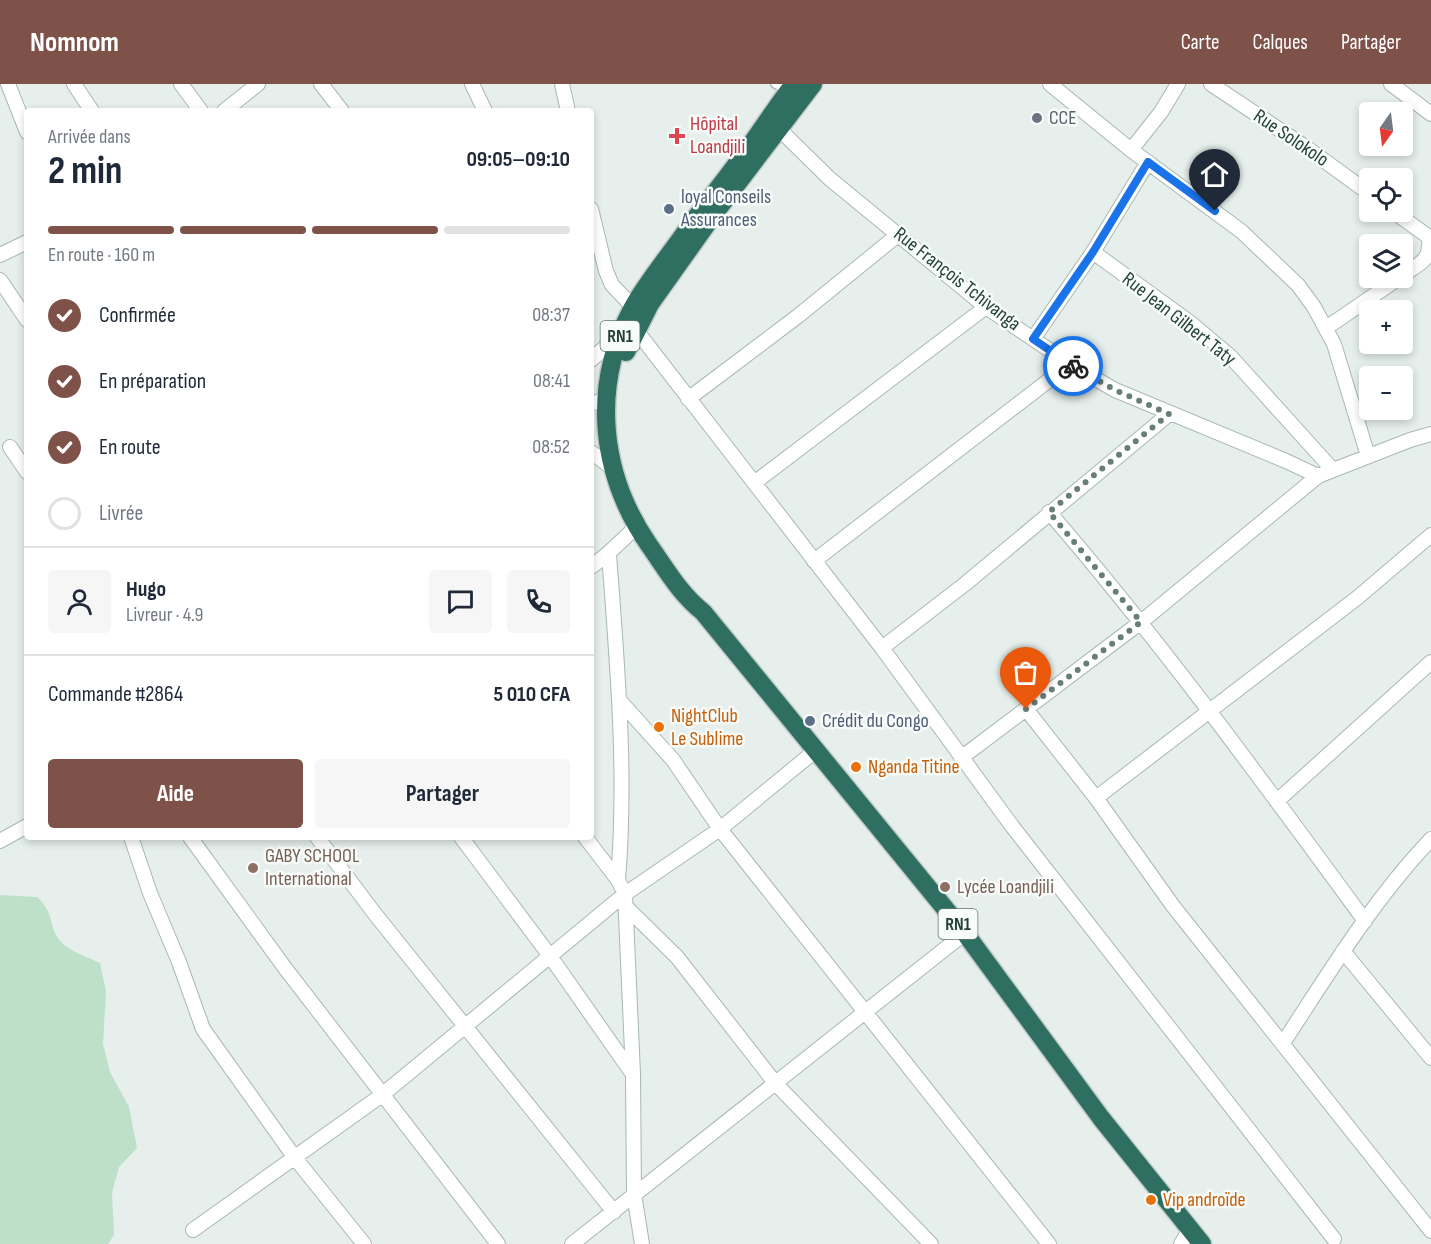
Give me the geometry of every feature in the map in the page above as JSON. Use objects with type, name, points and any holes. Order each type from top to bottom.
[{"type":"highway","name":"RN1","points":[[813,84],[628,332],[611,366],[598,402],[606,429],[612,468],[624,504],[636,527],[687,599],[703,612],[965,933],[1186,1236],[1202,1244]]},
{"type":"highway","name":"RN1","points":[[703,612],[698,597],[650,531],[635,506],[624,467],[616,412],[616,393],[628,345],[633,307],[785,87]]},
{"type":"street","points":[[8,84],[24,124]]},
{"type":"street","points":[[74,84],[90,108]]},
{"type":"street","points":[[181,84],[199,108]]},
{"type":"street","points":[[228,108],[258,84]]},
{"type":"street","points":[[321,84],[340,108]]},
{"type":"street","points":[[472,84],[484,108]]},
{"type":"street","points":[[562,84],[567,108]]},
{"type":"street","points":[[1050,84],[1131,150],[1241,231],[1298,285],[1334,344],[1368,456]]},
{"type":"street","points":[[1131,150],[1161,112],[1178,84]]},
{"type":"street","name":"Rue Solokolo","points":[[1211,84],[1359,186]]},
{"type":"street","points":[[1391,84],[1431,114]]},
{"type":"street","name":"Rue François Tchivanga","points":[[778,128],[830,179],[986,307],[1070,364],[1115,390],[1318,476]]},
{"type":"street","points":[[1033,339],[1093,252],[1148,162]]},
{"type":"street","points":[[594,222],[606,271],[612,285],[633,307]]},
{"type":"street","points":[[1408,222],[1429,237],[1431,248],[1427,259],[1413,268]]},
{"type":"street","points":[[688,399],[798,316],[899,234]]},
{"type":"street","points":[[0,255],[24,243]]},
{"type":"street","name":"Rue Jean Gilbert Taty","points":[[1093,252],[1192,324],[1230,356],[1333,470]]},
{"type":"street","points":[[0,280],[24,316]]},
{"type":"street","points":[[1326,328],[1384,288]]},
{"type":"street","points":[[754,483],[986,307]]},
{"type":"street","points":[[594,358],[628,332],[688,399],[882,648],[961,758],[1334,1239]]},
{"type":"street","points":[[814,561],[1070,364]]},
{"type":"street","points":[[882,648],[965,584],[1169,414]]},
{"type":"street","points":[[961,758],[1141,622],[1318,476],[1431,434]]},
{"type":"street","points":[[10,447],[24,468]]},
{"type":"street","points":[[594,454],[612,468]]},
{"type":"street","points":[[1049,512],[1141,622],[1211,711],[1365,921]]},
{"type":"street","points":[[594,565],[609,554],[636,527]]},
{"type":"street","points":[[1096,798],[1357,598],[1431,535]]},
{"type":"street","points":[[609,554],[620,701],[622,838],[618,880]]},
{"type":"street","points":[[1277,801],[1431,662]]},
{"type":"street","points":[[620,701],[673,760],[720,829],[1049,1244]]},
{"type":"street","points":[[1026,709],[1096,798],[1173,906],[1431,1231]]},
{"type":"street","points":[[193,1230],[382,1095],[550,956],[720,829],[815,751]]},
{"type":"street","points":[[0,841],[24,828]]},
{"type":"street","points":[[1283,1043],[1343,951],[1405,867],[1431,839]]},
{"type":"street","points":[[132,840],[150,893],[179,962],[203,1029],[295,1158],[364,1244]]},
{"type":"street","points":[[196,840],[285,968],[498,1244]]},
{"type":"street","points":[[319,840],[375,914],[614,1212]]},
{"type":"street","points":[[463,840],[550,956],[633,1074]]},
{"type":"street","points":[[587,840],[618,880],[625,900],[633,1074],[634,1194],[642,1244]]},
{"type":"street","points":[[625,900],[677,957],[776,1084],[931,1244]]},
{"type":"street","points":[[572,1244],[965,933]]},
{"type":"street","points":[[1343,951],[1431,1058]]},
{"type":"green space","points":[[0,895],[37,897],[48,911],[56,935],[64,945],[100,963],[106,991],[103,1044],[110,1072],[129,1107],[137,1148],[119,1167],[112,1193],[114,1235],[108,1244],[0,1244]]},
{"type":"way so far","points":[[1026,709],[1141,622],[1049,512],[1169,414],[1115,390],[1073,366]]},
{"type":"place","name":"CCE","points":[[1037,118]]},
{"type":"place","name":"Hôpital Loandjili","points":[[677,136]]},
{"type":"place","name":"loyal Conseils Assurances","points":[[669,209]]},
{"type":"place","name":"Crédit du Congo","points":[[810,721]]},
{"type":"place","name":"NightClub Le Sublime","points":[[659,727]]},
{"type":"place","name":"Nganda Titine","points":[[856,767]]},
{"type":"place","name":"GABY SCHOOL International","points":[[253,868]]},
{"type":"place","name":"Lycée Loandjili","points":[[945,887]]},
{"type":"place","name":"Vip androïde","points":[[1151,1200]]},
{"type":"route","points":[[1073,366],[1033,339],[1093,252],[1148,162],[1215,211]]}]
